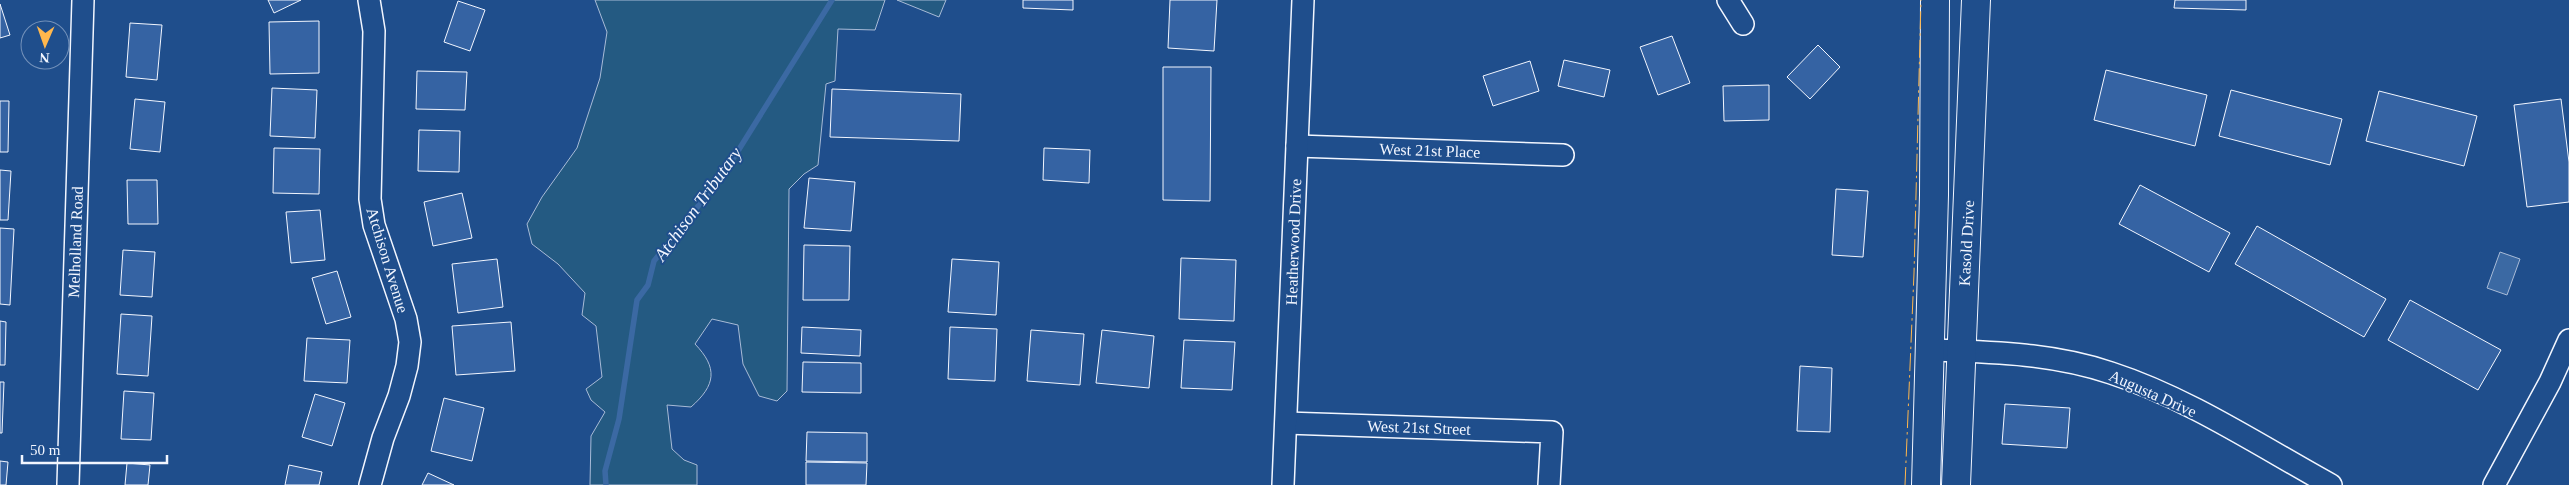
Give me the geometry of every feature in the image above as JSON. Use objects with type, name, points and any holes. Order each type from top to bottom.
[{"type":"main road","name":"Kasold Drive","points":[[1926,485],[1934,195],[1935,0]]},
{"type":"main road","name":"Kasold Drive","points":[[1956,485],[1976,0]]},
{"type":"street","name":"Melholland Road","points":[[68,485],[83,0]]},
{"type":"street","name":"Atchison Avenue","points":[[369,0],[374,31],[370,199],[374,225],[406,319],[410,342],[407,366],[399,396],[383,438],[370,485]]},
{"type":"street","name":"Heatherwood Drive","points":[[1283,485],[1303,0]]},
{"type":"street","points":[[1728,0],[1743,24]]},
{"type":"street","name":"West 21st Place","points":[[1297,146],[1563,155]]},
{"type":"street","points":[[2494,485],[2550,382],[2569,340]]},
{"type":"street","name":"Augusta Drive","points":[[1930,350],[2022,354],[2050,358],[2118,375],[2170,397],[2331,485]]},
{"type":"street","name":"West 21st Street","points":[[1286,423],[1552,432],[1549,485]]},
{"type":"shaded area","points":[[595,0],[885,0],[875,30],[838,29],[835,81],[826,84],[818,165],[804,174],[789,189],[787,391],[777,401],[759,396],[743,364],[738,325],[712,319],[695,344],[708,361],[711,376],[709,384],[691,407],[667,405],[672,449],[684,460],[697,465],[697,485],[590,485],[591,436],[605,412],[591,400],[586,389],[602,377],[596,326],[582,315],[585,293],[558,264],[532,244],[527,224],[542,197],[577,148],[600,78],[607,32]]},
{"type":"shaded area","points":[[897,0],[946,0],[939,17]]},
{"type":"shaded area","points":[[2500,252],[2520,259],[2507,295],[2487,288]]},
{"type":"building","points":[[268,0],[301,0],[274,13]]},
{"type":"building","points":[[1023,0],[1073,0],[1073,10],[1023,8]]},
{"type":"building","points":[[1170,0],[1217,0],[1214,51],[1168,48]]},
{"type":"building","points":[[2175,0],[2246,0],[2246,10],[2174,8]]},
{"type":"building","points":[[458,1],[485,10],[470,51],[444,42]]},
{"type":"building","points":[[0,4],[10,35],[0,38]]},
{"type":"building","points":[[319,21],[319,73],[270,74],[269,22]]},
{"type":"building","points":[[130,23],[162,25],[157,80],[126,77]]},
{"type":"building","points":[[1672,36],[1690,83],[1658,95],[1640,47]]},
{"type":"building","points":[[1818,45],[1840,67],[1810,99],[1787,77]]},
{"type":"building","points":[[1564,60],[1610,70],[1604,97],[1558,86]]},
{"type":"building","points":[[1530,61],[1539,91],[1493,106],[1483,76]]},
{"type":"building","points":[[1163,67],[1211,67],[1210,201],[1163,200]]},
{"type":"building","points":[[2106,70],[2207,95],[2195,146],[2094,120]]},
{"type":"building","points":[[417,71],[467,72],[465,110],[416,109]]},
{"type":"building","points":[[1769,85],[1769,120],[1724,121],[1723,86]]},
{"type":"building","points":[[272,88],[317,90],[315,138],[270,136]]},
{"type":"building","points":[[832,89],[961,94],[959,141],[830,137]]},
{"type":"building","points":[[2231,90],[2342,119],[2330,165],[2219,136]]},
{"type":"building","points":[[2379,91],[2477,116],[2464,166],[2366,141]]},
{"type":"building","points":[[135,99],[165,102],[160,152],[130,149]]},
{"type":"building","points":[[2561,99],[2569,162],[2569,202],[2527,207],[2514,105]]},
{"type":"building","points":[[0,101],[9,101],[8,152],[0,152]]},
{"type":"building","points":[[419,130],[460,131],[459,172],[418,171]]},
{"type":"building","points":[[274,148],[320,149],[319,194],[273,193]]},
{"type":"building","points":[[1044,148],[1090,150],[1089,183],[1043,180]]},
{"type":"building","points":[[0,170],[11,171],[8,220],[0,220]]},
{"type":"building","points":[[809,178],[855,182],[851,231],[804,228]]},
{"type":"building","points":[[127,180],[157,180],[158,224],[128,224]]},
{"type":"building","points":[[2140,185],[2230,233],[2209,272],[2119,224]]},
{"type":"building","points":[[1836,189],[1868,191],[1863,257],[1832,255]]},
{"type":"building","points":[[462,193],[472,238],[433,246],[424,202]]},
{"type":"building","points":[[320,210],[325,260],[291,263],[286,212]]},
{"type":"building","points":[[2257,226],[2386,299],[2364,337],[2235,264]]},
{"type":"building","points":[[0,228],[14,229],[10,305],[0,304]]},
{"type":"building","points":[[804,245],[850,246],[849,300],[803,300]]},
{"type":"building","points":[[123,250],[155,252],[152,297],[120,295]]},
{"type":"building","points":[[1181,258],[1236,260],[1234,321],[1179,319]]},
{"type":"building","points":[[497,259],[503,307],[458,313],[452,264]]},
{"type":"building","points":[[952,259],[999,262],[996,315],[948,312]]},
{"type":"building","points":[[337,271],[351,317],[326,324],[312,278]]},
{"type":"building","points":[[2410,300],[2501,350],[2478,390],[2388,340]]},
{"type":"building","points":[[121,314],[152,316],[148,376],[117,374]]},
{"type":"building","points":[[0,321],[6,322],[5,365],[0,365]]},
{"type":"building","points":[[511,322],[515,371],[456,375],[452,326]]},
{"type":"building","points":[[802,327],[861,330],[860,356],[801,353]]},
{"type":"building","points":[[950,327],[997,329],[995,381],[948,379]]},
{"type":"building","points":[[1031,330],[1084,334],[1080,385],[1027,381]]},
{"type":"building","points":[[1102,330],[1154,336],[1149,388],[1096,383]]},
{"type":"building","points":[[307,338],[350,340],[347,383],[304,381]]},
{"type":"building","points":[[1184,340],[1235,342],[1232,390],[1181,388]]},
{"type":"building","points":[[803,362],[861,363],[861,393],[802,392]]},
{"type":"building","points":[[1800,366],[1832,368],[1830,432],[1797,431]]},
{"type":"building","points":[[0,382],[4,382],[2,433],[0,433]]},
{"type":"building","points":[[124,391],[154,393],[151,440],[121,439]]},
{"type":"building","points":[[315,394],[345,403],[332,446],[302,437]]},
{"type":"building","points":[[444,398],[484,408],[472,461],[431,451]]},
{"type":"building","points":[[2005,404],[2070,408],[2067,448],[2002,444]]},
{"type":"building","points":[[807,432],[867,433],[867,462],[806,461]]},
{"type":"building","points":[[0,461],[8,462],[6,485],[0,485]]},
{"type":"building","points":[[806,462],[867,463],[866,485],[806,485]]},
{"type":"building","points":[[127,463],[150,465],[148,485],[125,485]]},
{"type":"building","points":[[289,465],[322,472],[319,485],[285,485]]},
{"type":"building","points":[[428,473],[454,485],[422,485]]},
{"type":"waterway","name":"Atchison Tributary","points":[[606,485],[605,471],[619,419],[637,300],[648,285],[654,261],[723,175],[832,0]]},
{"type":"power","points":[[1905,485],[1914,273],[1921,0]]}]
